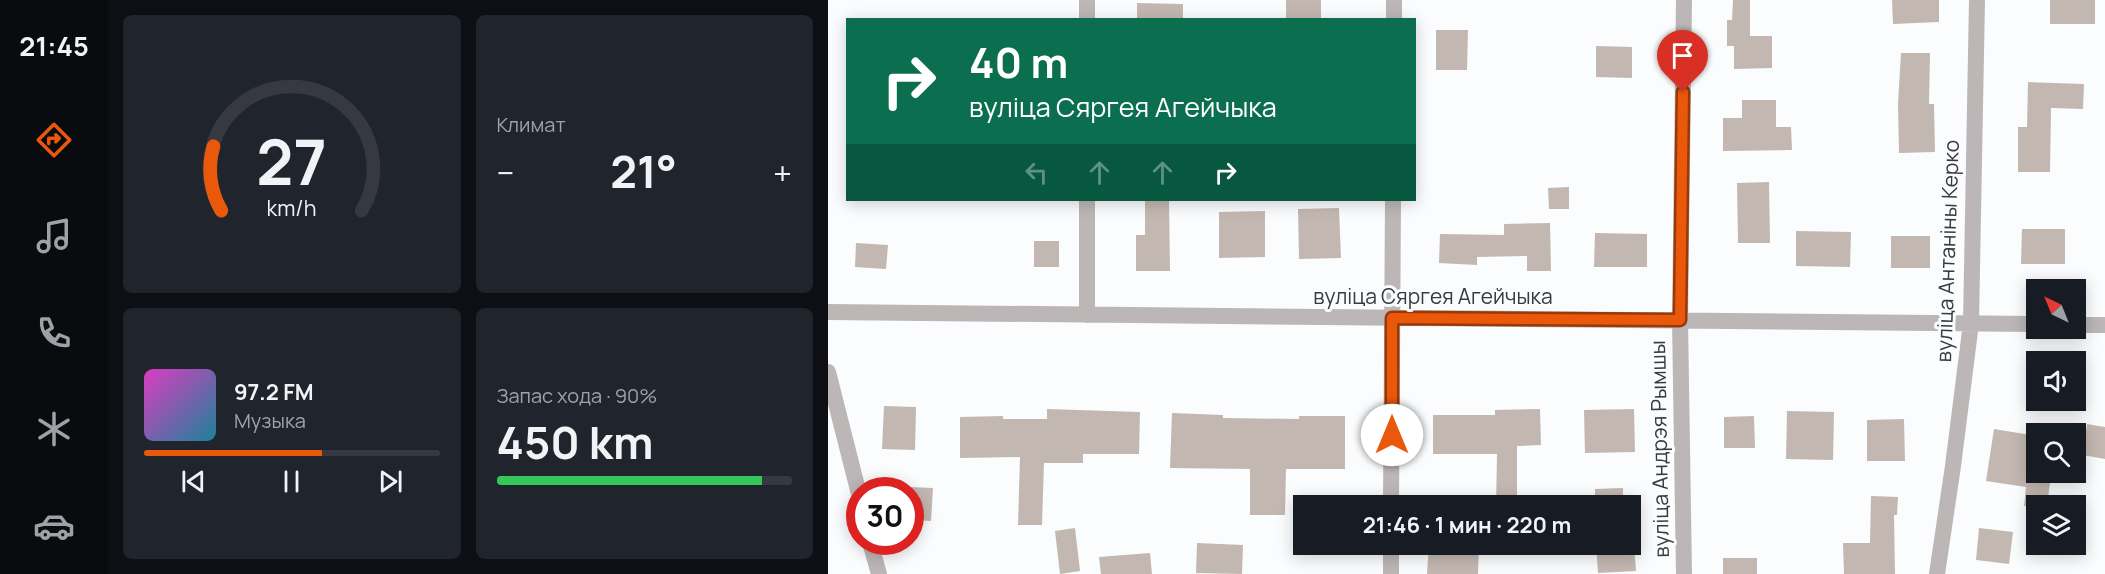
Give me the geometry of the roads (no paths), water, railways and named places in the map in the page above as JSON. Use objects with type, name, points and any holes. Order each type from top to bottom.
[{"type":"street","points":[[1087,0],[1087,18]]},
{"type":"street","points":[[1394,0],[1394,18]]},
{"type":"street","name":"вуліца Андрэя Рымшы","points":[[1684,0],[1680,320],[1684,574]]},
{"type":"street","name":"вуліца Антаніны Керко","points":[[1937,574],[1971,323],[1977,0]]},
{"type":"street","points":[[1087,201],[1087,315]]},
{"type":"street","points":[[1391,495],[1392,201]]},
{"type":"street","name":"вуліца Сяргея Агейчыка","points":[[828,312],[2026,324]]},
{"type":"street","points":[[2086,325],[2105,325]]},
{"type":"street","points":[[828,372],[855,477]]},
{"type":"street","points":[[874,555],[879,574]]},
{"type":"street","points":[[1391,555],[1391,574]]}]
